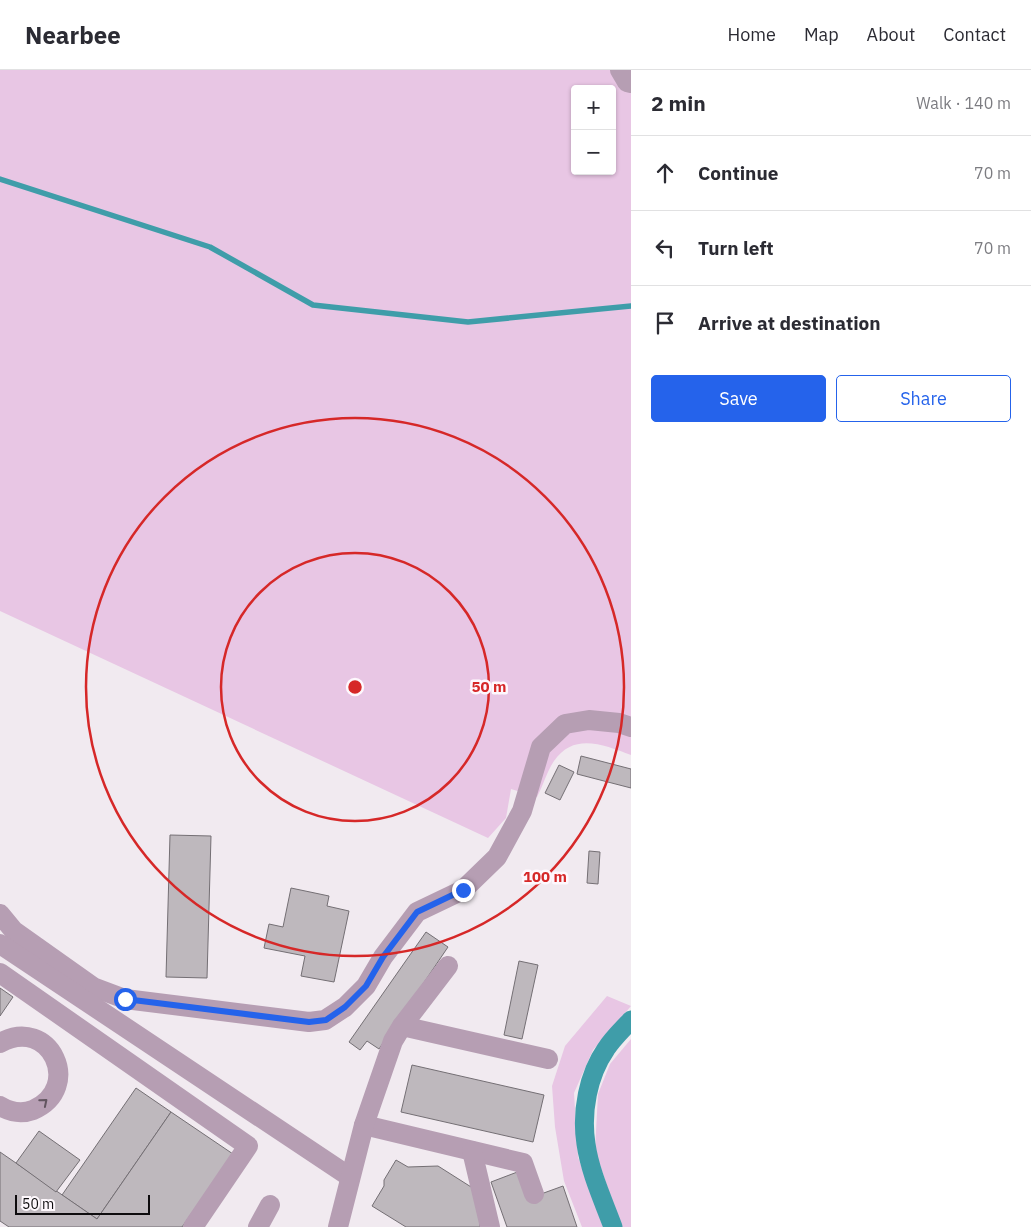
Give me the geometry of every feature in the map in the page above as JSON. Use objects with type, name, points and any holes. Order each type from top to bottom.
[{"type":"street","points":[[620,70],[627,82],[631,83]]},
{"type":"street","points":[[0,914],[14,931],[93,987],[125,999],[309,1022],[326,1020],[345,1007],[366,986],[383,957],[417,912],[463,890],[497,857],[522,811],[541,747],[565,724],[589,720],[619,723],[631,727]]},
{"type":"street","points":[[0,944],[350,1177]]},
{"type":"street","points":[[338,1227],[364,1125],[393,1041],[402,1026],[448,966]]},
{"type":"street","points":[[0,973],[248,1146],[193,1227]]},
{"type":"street","points":[[44,1044],[63,1017]]},
{"type":"street","points":[[402,1026],[548,1059]]},
{"type":"street","points":[[0,1042],[8,1038],[21,1036],[34,1038],[44,1044],[52,1053],[57,1064],[59,1076],[56,1088],[50,1098],[41,1106],[30,1111],[18,1112],[0,1106]]},
{"type":"street","points":[[364,1125],[523,1163],[534,1194]]},
{"type":"street","points":[[472,1151],[490,1227]]},
{"type":"street","points":[[258,1227],[270,1205]]},
{"type":"shaded area","points":[[0,70],[631,70],[631,755],[590,743],[571,746],[554,761],[537,797],[511,789],[506,818],[488,838],[0,611]]},
{"type":"shaded area","points":[[607,996],[631,1006],[593,1050],[574,1093],[578,1157],[603,1227],[582,1227],[564,1181],[555,1127],[552,1086],[565,1046]]},
{"type":"shaded area","points":[[631,1039],[631,1227],[621,1227],[595,1150],[598,1094],[610,1064]]},
{"type":"building","points":[[581,756],[631,769],[631,788],[577,774]]},
{"type":"building","points":[[559,765],[574,772],[560,800],[545,793]]},
{"type":"building","points":[[170,835],[211,836],[207,978],[166,977]]},
{"type":"building","points":[[589,851],[600,852],[598,884],[587,883]]},
{"type":"building","points":[[291,888],[329,896],[327,906],[349,911],[334,982],[301,976],[305,956],[264,948],[269,924],[283,927]]},
{"type":"building","points":[[426,932],[448,947],[379,1049],[367,1041],[360,1050],[349,1042]]},
{"type":"building","points":[[519,961],[538,965],[522,1039],[504,1035]]},
{"type":"building","points":[[0,988],[13,997],[0,1016]]},
{"type":"building","points":[[412,1065],[544,1095],[533,1142],[401,1112]]},
{"type":"building","points":[[136,1088],[171,1112],[97,1219],[62,1195]]},
{"type":"building","points":[[171,1112],[233,1154],[182,1227],[9,1227],[0,1221],[0,1152],[97,1219]]},
{"type":"building","points":[[39,1131],[80,1160],[56,1192],[16,1163]]},
{"type":"building","points":[[396,1160],[408,1167],[438,1166],[479,1192],[480,1227],[406,1227],[372,1206]]},
{"type":"building","points":[[520,1171],[530,1198],[563,1186],[577,1227],[507,1227],[491,1182]]},
{"type":"waterway","points":[[0,179],[210,247],[313,305],[468,322],[631,306]]},
{"type":"waterway","points":[[613,1227],[590,1165],[586,1144],[585,1107],[590,1082],[600,1059],[612,1041],[631,1020]]},
{"type":"route","points":[[125,999],[309,1022],[326,1020],[345,1007],[366,986],[383,957],[417,912],[463,890]]}]
